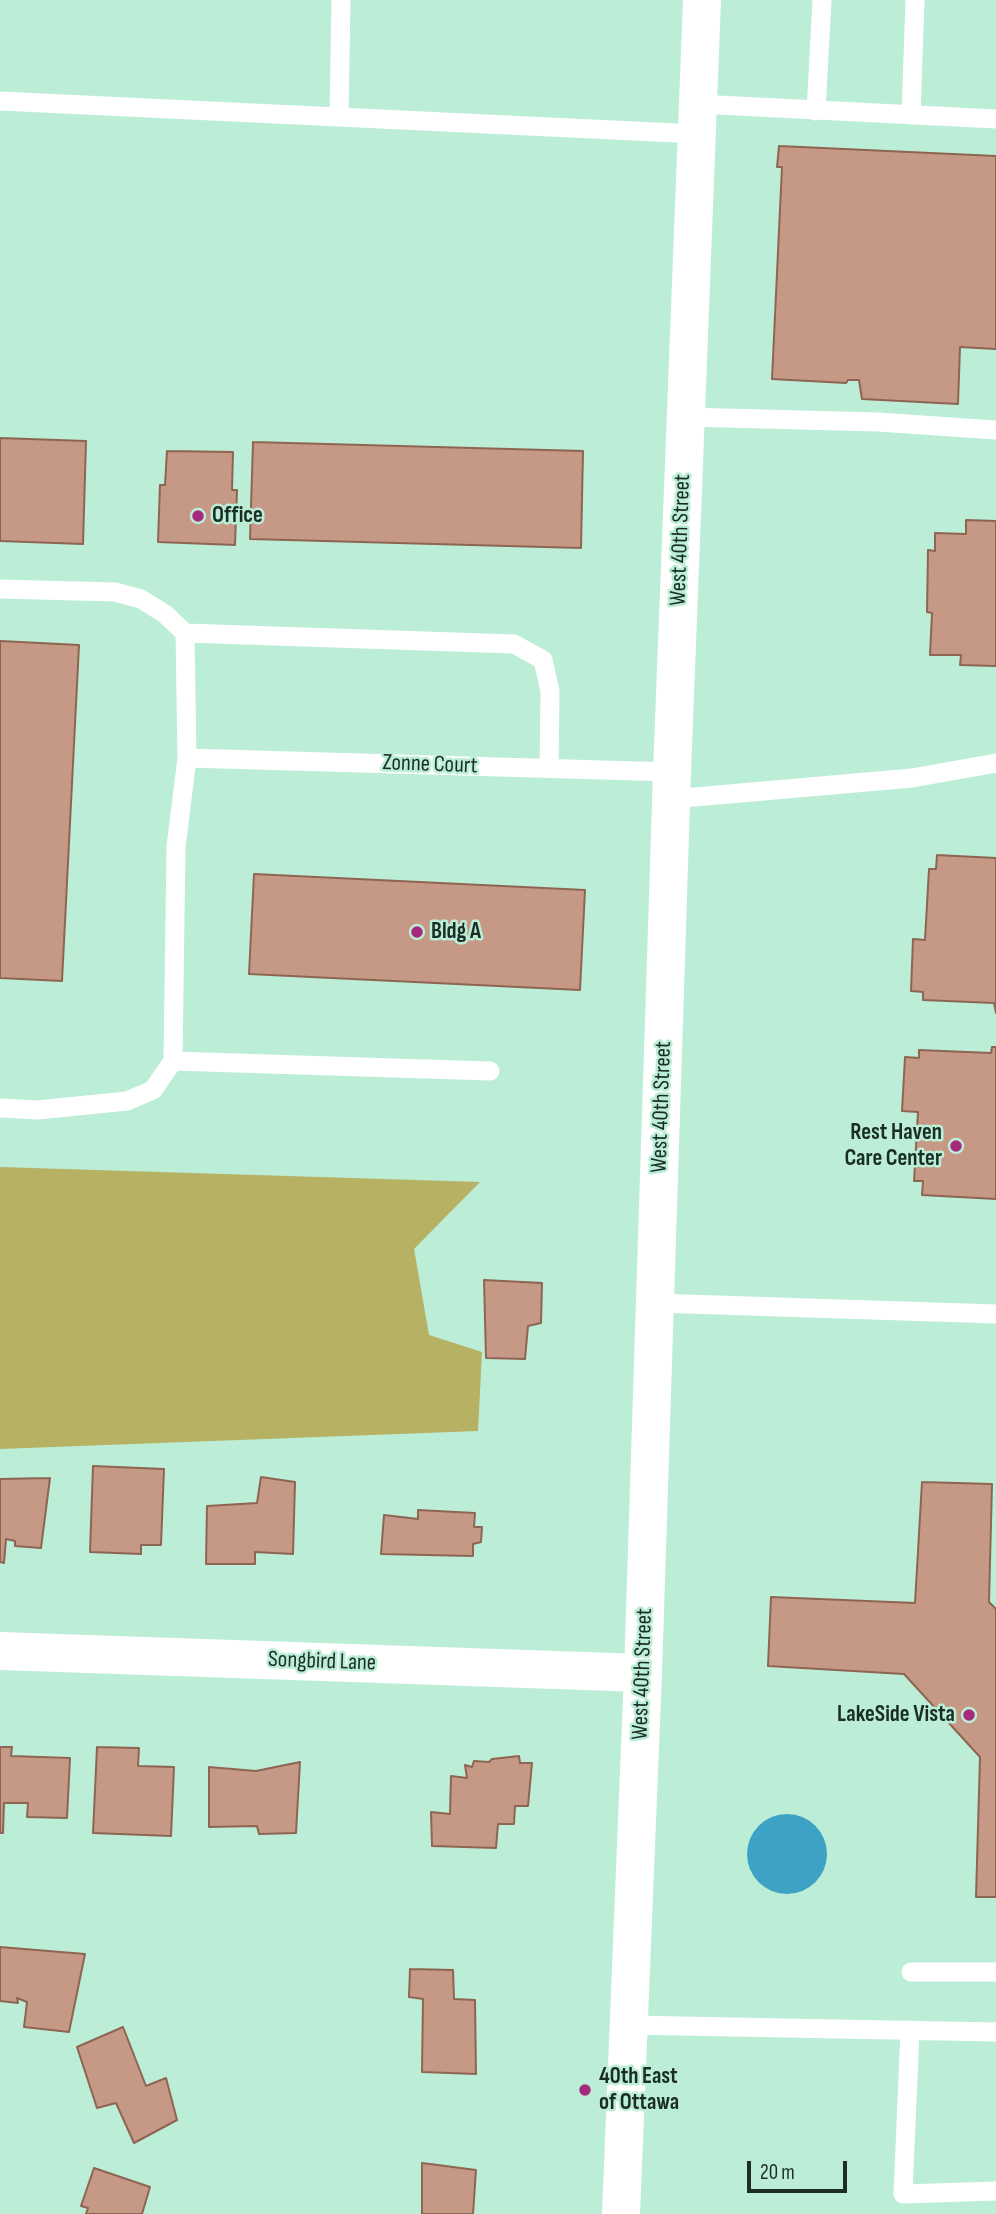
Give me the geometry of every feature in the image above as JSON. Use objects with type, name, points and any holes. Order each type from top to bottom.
[{"type":"street","name":"West 40th Street","points":[[621,2214],[643,1673],[672,785],[702,0]]},
{"type":"street","name":"Songbird Lane","points":[[0,1651],[643,1673]]},
{"type":"lane","points":[[339,117],[341,0]]},
{"type":"lane","points":[[816,111],[822,0]]},
{"type":"lane","points":[[911,115],[915,0]]},
{"type":"lane","points":[[0,101],[339,117],[698,119],[816,111],[996,118]]},
{"type":"lane","points":[[686,416],[878,422],[996,430]]},
{"type":"lane","points":[[0,589],[115,592],[141,599],[165,614],[185,633],[514,644],[543,660],[550,691],[549,768]]},
{"type":"lane","points":[[0,1108],[37,1110],[127,1101],[153,1090],[173,1060],[176,847],[187,758],[185,633]]},
{"type":"lane","name":"Zonne Court","points":[[187,758],[549,768],[672,785],[912,778],[996,763]]},
{"type":"lane","points":[[173,1060],[490,1071]]},
{"type":"lane","points":[[655,1303],[996,1314]]},
{"type":"lane","points":[[911,1972],[996,1972]]},
{"type":"lane","points":[[628,2025],[996,2032]]},
{"type":"lane","points":[[910,2030],[903,2194],[996,2191]]},
{"type":"shaded area","points":[[0,1167],[480,1182],[414,1249],[429,1335],[482,1352],[478,1431],[0,1449]]},
{"type":"water","points":[[787,1814],[802,1817],[815,1826],[824,1839],[827,1854],[824,1869],[815,1882],[802,1891],[787,1894],[772,1891],[759,1882],[750,1869],[747,1854],[750,1839],[759,1826],[772,1817]]},
{"type":"building","points":[[779,146],[996,156],[996,349],[960,347],[958,404],[862,399],[859,380],[848,380],[846,383],[772,379],[782,167],[777,167]]},
{"type":"building","points":[[0,438],[86,441],[83,544],[0,541]]},
{"type":"building","points":[[253,442],[583,451],[581,548],[250,539]]},
{"type":"building","name":"Office","points":[[167,451],[233,452],[232,490],[237,490],[235,545],[158,542],[160,485],[165,485]]},
{"type":"building","points":[[966,520],[996,521],[996,666],[960,665],[961,655],[930,655],[932,613],[927,612],[928,550],[935,551],[935,533],[966,534]]},
{"type":"building","points":[[0,641],[79,645],[62,981],[0,978]]},
{"type":"building","points":[[937,855],[996,858],[996,1013],[994,1003],[923,1000],[923,992],[911,991],[913,939],[925,940],[929,869],[936,869]]},
{"type":"building","name":"Bldg A","points":[[254,874],[585,890],[580,990],[249,974]]},
{"type":"building","name":"Rest Haven Care Center","points":[[992,1047],[996,1047],[996,1199],[922,1195],[923,1181],[914,1181],[918,1112],[902,1111],[905,1057],[919,1058],[919,1050],[991,1053]]},
{"type":"building","points":[[484,1280],[542,1283],[541,1323],[528,1326],[525,1359],[486,1358]]},
{"type":"building","points":[[93,1466],[164,1469],[161,1545],[141,1545],[141,1554],[90,1552]]},
{"type":"building","points":[[261,1477],[295,1482],[293,1554],[255,1552],[255,1564],[206,1564],[207,1506],[257,1503]]},
{"type":"building","points":[[50,1478],[41,1548],[15,1546],[15,1541],[6,1539],[4,1563],[0,1562],[0,1479]]},
{"type":"building","name":"LakeSide Vista","points":[[922,1482],[992,1484],[989,1602],[996,1609],[996,1897],[976,1897],[980,1757],[904,1674],[768,1666],[771,1597],[915,1603]]},
{"type":"building","points":[[418,1510],[475,1513],[474,1527],[482,1527],[481,1542],[473,1544],[473,1556],[381,1554],[384,1515],[418,1519]]},
{"type":"building","points":[[0,1747],[12,1747],[11,1756],[70,1758],[67,1818],[27,1817],[28,1803],[4,1803],[3,1833],[0,1833]]},
{"type":"building","points":[[97,1747],[139,1748],[138,1766],[174,1767],[171,1836],[93,1833]]},
{"type":"building","points":[[519,1756],[520,1763],[532,1763],[528,1806],[515,1806],[514,1824],[498,1824],[496,1848],[432,1846],[431,1812],[450,1814],[451,1776],[467,1778],[465,1765],[472,1767],[474,1761],[489,1762],[492,1759]]},
{"type":"building","points":[[300,1762],[296,1833],[259,1834],[257,1826],[209,1827],[209,1767],[256,1771]]},
{"type":"building","points":[[0,1947],[85,1954],[69,2032],[24,2027],[27,2002],[17,1998],[18,2003],[0,2001]]},
{"type":"building","points":[[410,1969],[453,1970],[454,1999],[475,2000],[476,2074],[422,2072],[423,1999],[409,1997]]},
{"type":"building","points":[[123,2027],[146,2086],[166,2078],[177,2120],[134,2143],[116,2103],[97,2108],[77,2047]]},
{"type":"building","points":[[422,2163],[476,2170],[473,2214],[422,2214]]},
{"type":"building","points":[[94,2168],[150,2187],[142,2214],[86,2214],[88,2208],[81,2206]]},
{"type":"place","name":"Office","points":[[198,516]]},
{"type":"place","name":"Bldg A","points":[[417,932]]},
{"type":"place","name":"Rest Haven Care Center","points":[[956,1146]]},
{"type":"place","name":"LakeSide Vista","points":[[969,1715]]},
{"type":"place","name":"40th East of Ottawa","points":[[585,2090]]}]
